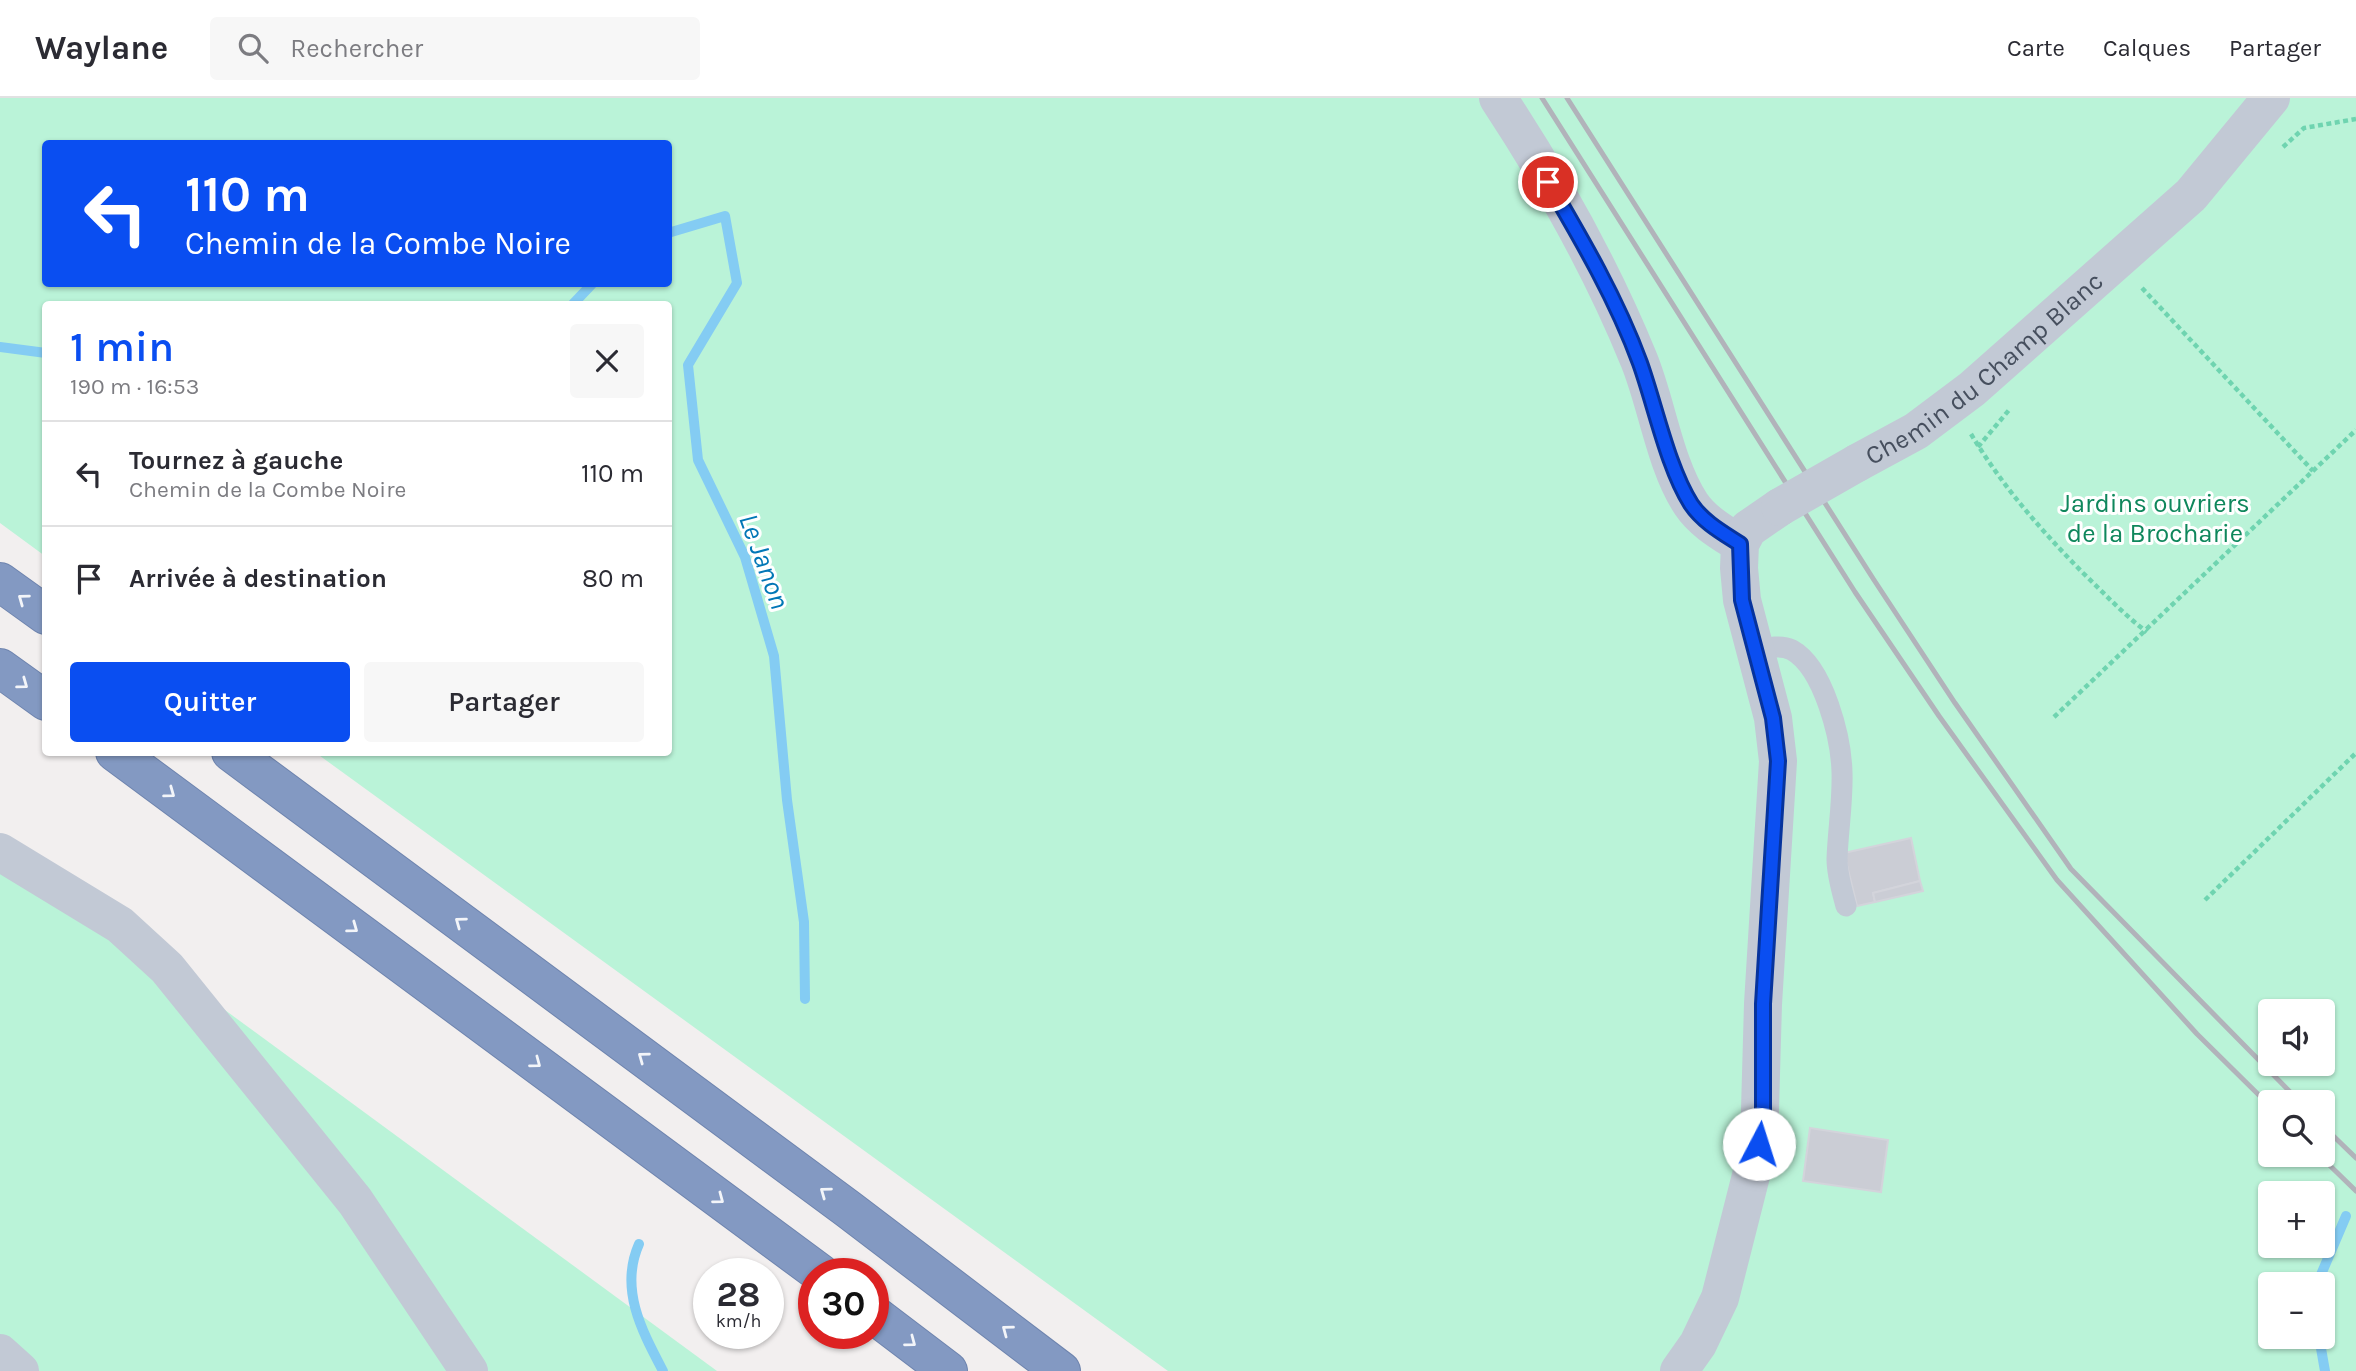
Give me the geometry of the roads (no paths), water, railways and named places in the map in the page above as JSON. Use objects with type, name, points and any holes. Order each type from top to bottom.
[{"type":"highway","points":[[0,582],[42,612]]},
{"type":"highway","points":[[0,668],[42,698]]},
{"type":"highway","points":[[120,756],[799,1258]]},
{"type":"highway","points":[[236,756],[1061,1371]]},
{"type":"highway","points":[[889,1326],[948,1371]]},
{"type":"street","points":[[1498,98],[1587,248],[1639,360],[1676,470],[1691,504],[1711,526],[1740,544],[1742,600],[1773,718],[1778,761],[1763,1004],[1763,1111],[1759,1144],[1720,1298],[1698,1345],[1679,1371]]},
{"type":"street","name":"Chemin du Champ Blanc","points":[[1740,544],[1748,529],[1916,430],[1972,389],[2191,195],[2271,98]]},
{"type":"street","points":[[0,852],[120,925],[167,968],[355,1201],[469,1371]]},
{"type":"street","points":[[0,1353],[20,1371]]},
{"type":"lane","points":[[1755,651],[1778,647],[1790,649],[1800,656],[1810,667],[1832,716],[1842,771],[1837,858],[1846,906]]},
{"type":"waterway","name":"Le Janon","points":[[672,232],[725,216],[737,283],[688,365],[698,460],[745,557],[774,656],[787,800],[804,922],[805,999]]},
{"type":"waterway","name":"Le Janon","points":[[576,301],[589,287]]},
{"type":"waterway","name":"Le Janon","points":[[0,347],[42,352]]},
{"type":"waterway","points":[[2322,1272],[2346,1216]]},
{"type":"waterway","name":"Le Janon","points":[[639,1244],[633,1261],[632,1293],[641,1325],[663,1371]]},
{"type":"waterway","points":[[2321,1349],[2325,1371]]},
{"type":"railway","points":[[1542,98],[1855,592],[1939,716],[2057,880],[2197,1034],[2258,1094]]},
{"type":"railway","points":[[1567,98],[1874,580],[1955,703],[2071,869],[2288,1090]]},
{"type":"railway","points":[[2335,1138],[2356,1158]]},
{"type":"railway","points":[[2331,1167],[2356,1191]]},
{"type":"park label","name":"Jardins ouvriers de la Brocharie","points":[[2155,518]]}]
